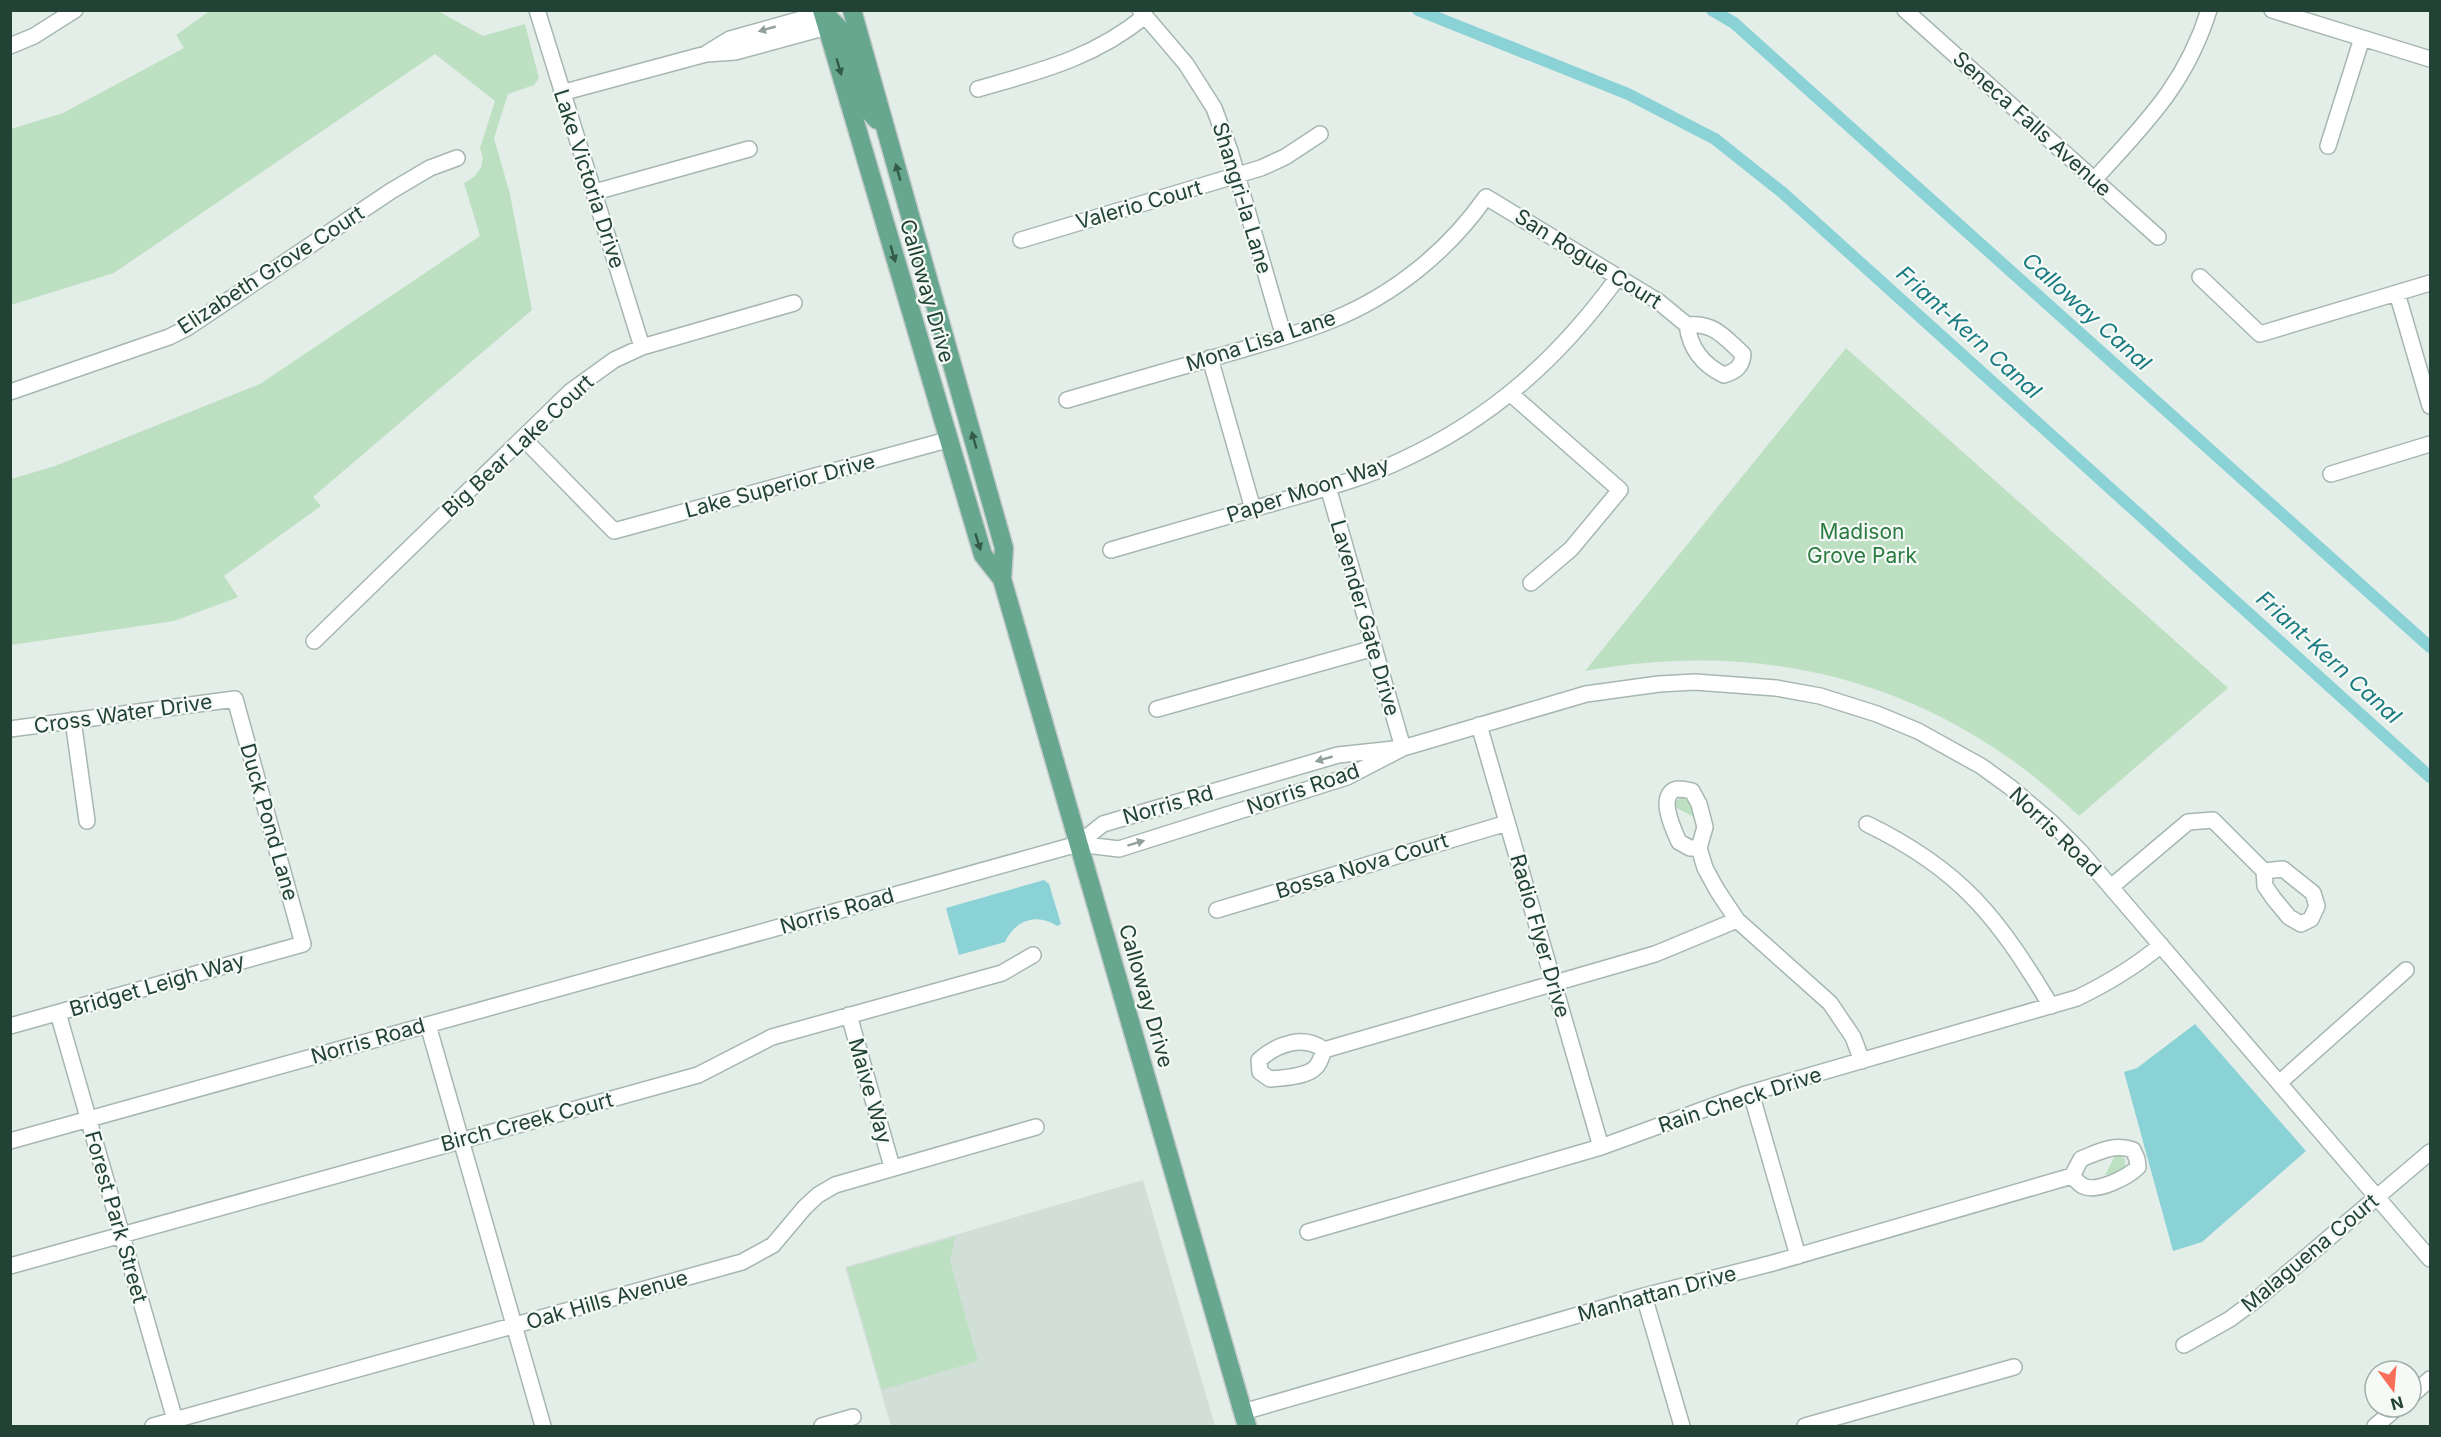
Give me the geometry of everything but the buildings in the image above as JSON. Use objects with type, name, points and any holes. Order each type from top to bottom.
[{"type":"main road","name":"Calloway Drive","points":[[852,10],[1002,538],[1004,548],[1002,579],[1245,1419]]},
{"type":"main road","name":"Calloway Drive","points":[[824,17],[947,440],[983,555],[1002,579]]},
{"type":"main road","points":[[824,17],[842,31],[868,110],[886,130]]},
{"type":"main road","points":[[947,440],[963,453],[985,522],[1002,538]]},
{"type":"street","points":[[10,46],[34,36],[75,10]]},
{"type":"street","name":"Lake Victoria Drive","points":[[537,10],[642,347]]},
{"type":"street","name":"Seneca Falls Avenue","points":[[1905,10],[2158,237]]},
{"type":"street","points":[[2094,180],[2164,101],[2179,79],[2201,34],[2209,10]]},
{"type":"street","points":[[2272,10],[2430,59]]},
{"type":"street","points":[[978,89],[1063,64],[1088,54],[1110,42],[1142,13]]},
{"type":"street","name":"Shangri-la Lane","points":[[1142,13],[1201,85],[1224,131],[1284,337]]},
{"type":"street","points":[[561,93],[706,54],[730,39],[824,17]]},
{"type":"street","points":[[2328,146],[2361,38]]},
{"type":"street","name":"Valerio Court","points":[[1021,240],[1238,176],[1285,157],[1320,134]]},
{"type":"street","points":[[595,192],[749,149]]},
{"type":"street","name":"Elizabeth Grove Court","points":[[10,392],[169,337],[391,191],[430,168],[457,158]]},
{"type":"street","name":"Mona Lisa Lane","points":[[1067,400],[1335,320],[1384,294],[1415,272],[1461,229],[1486,197]]},
{"type":"street","name":"San Rogue Court","points":[[1486,197],[1659,302],[1687,325]]},
{"type":"street","name":"Paper Moon Way","points":[[1111,550],[1328,487],[1359,477],[1421,451],[1472,422],[1511,394],[1570,338],[1618,277]]},
{"type":"street","points":[[2200,278],[2260,334],[2430,283]]},
{"type":"street","points":[[2397,293],[2430,406]]},
{"type":"street","name":"Big Bear Lake Court","points":[[314,641],[571,391],[592,374],[642,347],[795,303]]},
{"type":"street","points":[[1210,358],[1253,508]]},
{"type":"street","points":[[1511,394],[1620,490],[1570,549],[1532,583]]},
{"type":"street","name":"Lake Superior Drive","points":[[523,438],[614,531],[947,440]]},
{"type":"street","points":[[2331,474],[2430,444]]},
{"type":"street","name":"Lavender Gate Drive","points":[[1328,487],[1403,748]]},
{"type":"street","points":[[1157,709],[1374,648]]},
{"type":"street","name":"Norris Road","points":[[10,1141],[1078,844],[1119,849],[1347,777],[1403,748],[1586,694],[1659,684],[1740,684],[1820,696],[1885,717],[1918,731],[1980,766],[2010,787],[2051,822],[2111,887],[2430,1259]]},
{"type":"street","name":"Cross Water Drive","points":[[10,729],[235,699]]},
{"type":"street","name":"Duck Pond Lane","points":[[235,699],[303,945]]},
{"type":"street","points":[[73,720],[87,821]]},
{"type":"street","name":"Radio Flyer Drive","points":[[1479,725],[1601,1147]]},
{"type":"street","name":"Norris Rd","points":[[1078,844],[1103,824],[1338,755],[1403,748]]},
{"type":"street","points":[[2111,887],[2188,822],[2213,820],[2264,871]]},
{"type":"street","name":"Bossa Nova Court","points":[[1217,910],[1507,823]]},
{"type":"street","points":[[1867,824],[1922,854],[1968,891],[2007,936],[2051,1006]]},
{"type":"street","points":[[1699,848],[1705,868],[1737,920],[1830,1003],[1853,1037],[1862,1061]]},
{"type":"street","points":[[1324,1050],[1654,954],[1737,920]]},
{"type":"street","name":"Bridget Leigh Way","points":[[10,1026],[303,945]]},
{"type":"street","name":"Rain Check Drive","points":[[1308,1232],[1601,1147],[1751,1093],[2051,1006],[2105,985],[2132,969],[2161,945]]},
{"type":"street","name":"Birch Creek Court","points":[[10,1266],[698,1075],[772,1037],[1002,973],[1033,955]]},
{"type":"street","points":[[2279,1083],[2406,970]]},
{"type":"street","name":"Forest Park Street","points":[[58,1012],[175,1420]]},
{"type":"street","name":"Maive Way","points":[[849,1015],[892,1167]]},
{"type":"street","points":[[428,1025],[543,1426]]},
{"type":"street","points":[[1751,1093],[1798,1256]]},
{"type":"street","name":"Oak Hills Avenue","points":[[153,1426],[742,1262],[773,1245],[805,1208],[826,1190],[851,1178],[1036,1127]]},
{"type":"street","name":"Malaguena Court","points":[[2184,1345],[2230,1319],[2257,1299],[2430,1152]]},
{"type":"street","name":"Manhattan Drive","points":[[1245,1419],[1644,1296],[1798,1256],[2072,1176]]},
{"type":"street","points":[[1644,1296],[1682,1426]]},
{"type":"street","points":[[1805,1426],[2014,1367]]},
{"type":"street","points":[[822,1426],[853,1417]]},
{"type":"shaded area","points":[[1143,1180],[1215,1426],[891,1426],[845,1267]]},
{"type":"green space","points":[[211,10],[438,11],[483,36],[525,24],[539,78],[534,85],[508,94],[494,138],[510,194],[532,310],[313,497],[321,506],[224,576],[238,597],[174,621],[11,645],[11,479],[55,466],[260,384],[480,236],[464,183],[474,177],[481,167],[483,158],[480,148],[495,101],[435,54],[114,273],[11,305],[11,129],[63,113],[184,48],[176,35]]},
{"type":"green space","name":"Madison Grove Park","points":[[1846,348],[2228,688],[2079,816],[2009,758],[1960,727],[1910,703],[1859,684],[1806,671],[1752,663],[1697,661],[1642,663],[1585,671]]},
{"type":"green space","points":[[1680,798],[1689,802],[1696,818],[1675,807],[1675,802]]},
{"type":"green space","points":[[2116,1154],[2125,1159],[2125,1167],[2121,1171],[2105,1175]]},
{"type":"green space","points":[[955,1237],[950,1261],[978,1361],[882,1390],[847,1268]]},
{"type":"water","points":[[1044,880],[1049,884],[1061,924],[1057,926],[1034,919],[1027,921],[1014,929],[1005,942],[959,955],[946,908]]},
{"type":"water","points":[[2195,1024],[2306,1151],[2202,1242],[2173,1251],[2124,1072],[2137,1068]]},
{"type":"waterway","name":"Friant-Kern Canal","points":[[1418,10],[1628,94],[1715,139],[1783,193],[2430,777]]},
{"type":"waterway","name":"Calloway Canal","points":[[1712,10],[1734,23],[2430,647]]}]
